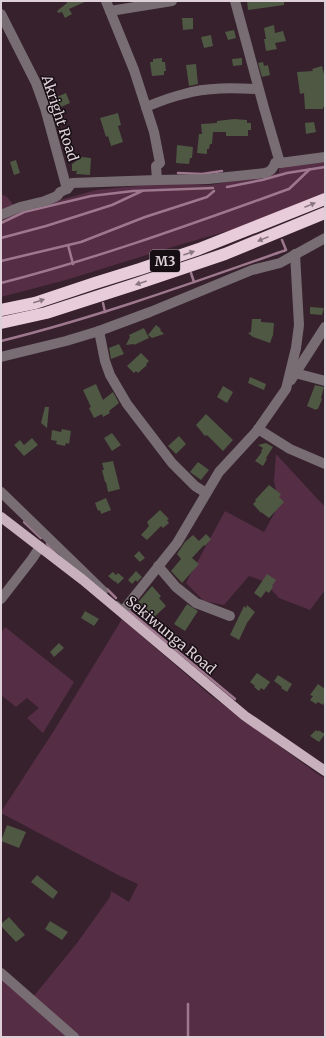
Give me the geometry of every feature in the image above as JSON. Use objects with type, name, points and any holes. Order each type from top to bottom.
[{"type":"highway","name":"M3","points":[[1,310],[35,303],[198,250],[325,199]]},
{"type":"highway","name":"M3","points":[[1,323],[46,313],[143,282],[225,254],[325,213]]},
{"type":"main road","name":"Sekiwunga Road","points":[[1,518],[83,580],[244,716],[325,771]]},
{"type":"street","points":[[106,1],[134,70],[154,132],[160,163],[156,166],[157,180]]},
{"type":"street","points":[[110,11],[172,1]]},
{"type":"street","points":[[235,1],[258,89],[280,163]]},
{"type":"street","name":"Akright Road","points":[[1,14],[36,83],[45,108],[67,189]]},
{"type":"street","points":[[146,107],[192,92],[222,88],[258,89]]},
{"type":"street","points":[[1,215],[20,207],[46,201],[67,189],[72,183],[213,179],[265,173],[270,172],[275,163],[325,157]]},
{"type":"street","points":[[1,357],[66,342],[99,331],[252,270],[280,263],[325,238]]},
{"type":"street","points":[[286,389],[296,348],[299,326],[295,254]]},
{"type":"street","points":[[1,492],[104,592],[122,612],[177,543],[219,472],[258,429],[286,389],[325,327]]},
{"type":"street","points":[[99,331],[105,361],[110,375],[127,404],[172,463],[206,494]]},
{"type":"street","points":[[295,373],[325,381]]},
{"type":"street","points":[[258,429],[290,449],[325,464]]},
{"type":"street","points":[[1,599],[40,547]]},
{"type":"street","points":[[158,566],[176,587],[196,602],[230,616]]},
{"type":"street","points":[[1,973],[74,1037]]},
{"type":"shaded area","points":[[325,156],[325,194],[231,230],[66,280],[1,297],[1,221],[21,211],[96,190],[169,183],[210,185],[279,173],[279,161]]},
{"type":"shaded area","points":[[1,194],[7,197],[16,208],[1,216]]},
{"type":"shaded area","points":[[276,454],[325,507],[325,590],[310,610],[279,598],[263,581],[249,576],[224,605],[204,601],[186,583],[225,511],[264,532],[279,505],[274,481]]},
{"type":"shaded area","points":[[122,619],[210,695],[325,778],[325,1037],[79,1037],[33,997],[77,943],[110,897],[111,891],[129,902],[138,884],[1,813],[55,729]]},
{"type":"shaded area","points":[[5,627],[74,682],[43,733],[27,718],[39,708],[27,698],[16,707],[1,695],[1,633]]},
{"type":"shaded area","points":[[1,977],[67,1037],[1,1037]]},
{"type":"building","points":[[66,1],[87,1],[69,9],[72,14],[65,18],[62,12],[58,13],[57,11],[67,3]]},
{"type":"building","points":[[247,1],[284,1],[284,5],[248,10]]},
{"type":"building","points":[[182,18],[193,18],[193,29],[183,30]]},
{"type":"building","points":[[274,25],[275,33],[283,31],[286,41],[275,43],[277,49],[266,51],[264,28]]},
{"type":"building","points":[[234,30],[236,38],[228,40],[225,32]]},
{"type":"building","points":[[211,35],[213,46],[204,48],[201,37]]},
{"type":"building","points":[[162,58],[162,62],[165,62],[166,71],[164,71],[164,75],[152,76],[150,62],[153,62],[153,59]]},
{"type":"building","points":[[242,58],[242,65],[233,66],[232,59]]},
{"type":"building","points":[[263,62],[264,66],[268,65],[270,75],[262,77],[258,63]]},
{"type":"building","points":[[196,64],[198,84],[189,86],[186,65]]},
{"type":"building","points":[[322,66],[325,78],[325,107],[323,107],[323,109],[305,109],[304,93],[300,94],[297,72],[313,71],[312,69]]},
{"type":"building","points":[[66,93],[70,103],[56,109],[52,99]]},
{"type":"building","points":[[118,113],[121,125],[118,126],[123,142],[111,146],[108,136],[106,137],[100,118]]},
{"type":"building","points":[[234,119],[247,120],[247,123],[251,123],[251,130],[248,130],[248,136],[226,136],[226,132],[213,132],[212,144],[210,144],[209,149],[207,149],[207,154],[197,153],[199,134],[202,134],[201,124],[217,123],[217,121]]},
{"type":"building","points":[[314,122],[316,132],[306,134],[305,123]]},
{"type":"building","points":[[177,145],[193,147],[192,158],[190,158],[189,164],[176,163]]},
{"type":"building","points":[[82,157],[91,158],[90,175],[76,174],[77,171],[72,171],[72,164]]},
{"type":"building","points":[[16,160],[20,173],[14,175],[10,162]]},
{"type":"building","points":[[310,307],[324,308],[322,315],[310,314]]},
{"type":"building","points":[[252,319],[261,319],[261,322],[274,323],[273,335],[270,343],[253,337],[248,333],[251,332]]},
{"type":"building","points":[[156,325],[164,334],[152,338],[148,335]]},
{"type":"building","points":[[144,328],[149,338],[134,345],[126,345],[130,337],[129,335]]},
{"type":"building","points":[[119,344],[124,354],[111,359],[109,348]]},
{"type":"building","points":[[141,353],[149,361],[146,364],[147,365],[138,373],[136,371],[134,373],[127,366]]},
{"type":"building","points":[[250,377],[266,384],[264,390],[248,383]]},
{"type":"building","points":[[96,384],[103,400],[113,392],[119,403],[109,411],[110,413],[103,417],[102,414],[94,418],[89,408],[91,407],[83,390]]},
{"type":"building","points":[[315,385],[324,387],[322,399],[318,409],[316,410],[307,406]]},
{"type":"building","points":[[223,386],[233,392],[227,403],[217,397]]},
{"type":"building","points":[[45,407],[49,407],[47,428],[41,423]]},
{"type":"building","points":[[206,414],[233,440],[223,451],[207,435],[205,436],[196,425]]},
{"type":"building","points":[[62,429],[71,431],[69,444],[66,443],[65,446],[56,444],[57,441],[51,440],[52,430],[61,432]]},
{"type":"building","points":[[112,433],[121,445],[112,451],[104,438]]},
{"type":"building","points":[[179,436],[186,444],[176,454],[168,446]]},
{"type":"building","points":[[32,438],[38,445],[24,456],[14,445],[20,440],[24,445]]},
{"type":"building","points":[[266,443],[273,447],[263,466],[255,461],[262,452],[261,451],[263,448],[258,445]]},
{"type":"building","points":[[113,461],[120,489],[108,492],[102,470],[104,470],[102,463]]},
{"type":"building","points":[[198,462],[209,470],[201,480],[190,472]]},
{"type":"building","points":[[269,485],[281,494],[279,497],[284,502],[269,518],[261,513],[253,504]]},
{"type":"building","points":[[106,498],[111,510],[101,514],[95,503]]},
{"type":"building","points":[[160,510],[169,519],[167,520],[169,523],[163,528],[161,526],[147,540],[141,535],[149,526],[147,522]]},
{"type":"building","points":[[206,534],[211,539],[192,558],[199,564],[182,583],[171,571],[181,559],[177,554],[185,542],[193,535],[199,541]]},
{"type":"building","points":[[139,551],[145,558],[140,562],[134,556]]},
{"type":"building","points":[[136,571],[142,577],[137,582],[136,580],[132,584],[128,580]]},
{"type":"building","points":[[113,572],[116,575],[118,573],[124,578],[118,584],[108,576]]},
{"type":"building","points":[[267,574],[276,580],[269,593],[266,591],[261,598],[254,593]]},
{"type":"building","points":[[152,586],[161,596],[159,598],[166,606],[152,619],[146,614],[144,617],[134,607]]},
{"type":"building","points":[[187,604],[198,611],[185,631],[174,624]]},
{"type":"building","points":[[247,605],[255,612],[247,623],[239,640],[230,635],[244,606],[246,608]]},
{"type":"building","points":[[85,611],[99,619],[94,626],[81,618]]},
{"type":"building","points":[[59,643],[64,648],[54,657],[50,652]]},
{"type":"building","points":[[257,673],[270,682],[264,690],[261,688],[259,691],[250,682]]},
{"type":"building","points":[[278,675],[292,684],[287,692],[274,681]]},
{"type":"building","points":[[318,684],[325,689],[325,701],[323,705],[318,702],[316,704],[310,700],[313,696],[310,695]]},
{"type":"building","points":[[316,730],[325,734],[319,742],[310,736]]},
{"type":"building","points":[[7,825],[26,832],[19,848],[1,841]]},
{"type":"building","points":[[37,875],[58,892],[53,899],[31,882]]},
{"type":"building","points":[[9,917],[25,935],[16,942],[1,926],[1,924]]},
{"type":"building","points":[[50,921],[68,932],[62,940],[45,929]]},
{"type":"waterway","points":[[227,187],[287,173],[325,167]]},
{"type":"waterway","points":[[1,283],[74,263],[289,189],[310,169]]},
{"type":"waterway","points":[[178,173],[202,174],[222,171]]},
{"type":"waterway","points":[[1,223],[24,212],[91,196],[133,191],[213,188]]},
{"type":"waterway","points":[[1,238],[46,226],[112,205],[142,191]]},
{"type":"waterway","points":[[1,261],[81,242],[145,217],[207,197],[214,191]]},
{"type":"waterway","points":[[1,341],[37,332],[109,310],[286,250],[282,240]]},
{"type":"waterway","points":[[68,245],[73,264]]},
{"type":"waterway","points":[[191,273],[194,282]]},
{"type":"waterway","points":[[103,303],[105,312]]},
{"type":"waterway","points":[[24,522],[41,538]]},
{"type":"waterway","points":[[47,544],[56,554]]},
{"type":"waterway","points":[[107,589],[116,598]]},
{"type":"waterway","points":[[128,610],[235,699]]},
{"type":"waterway","points":[[188,1004],[188,1037]]}]
